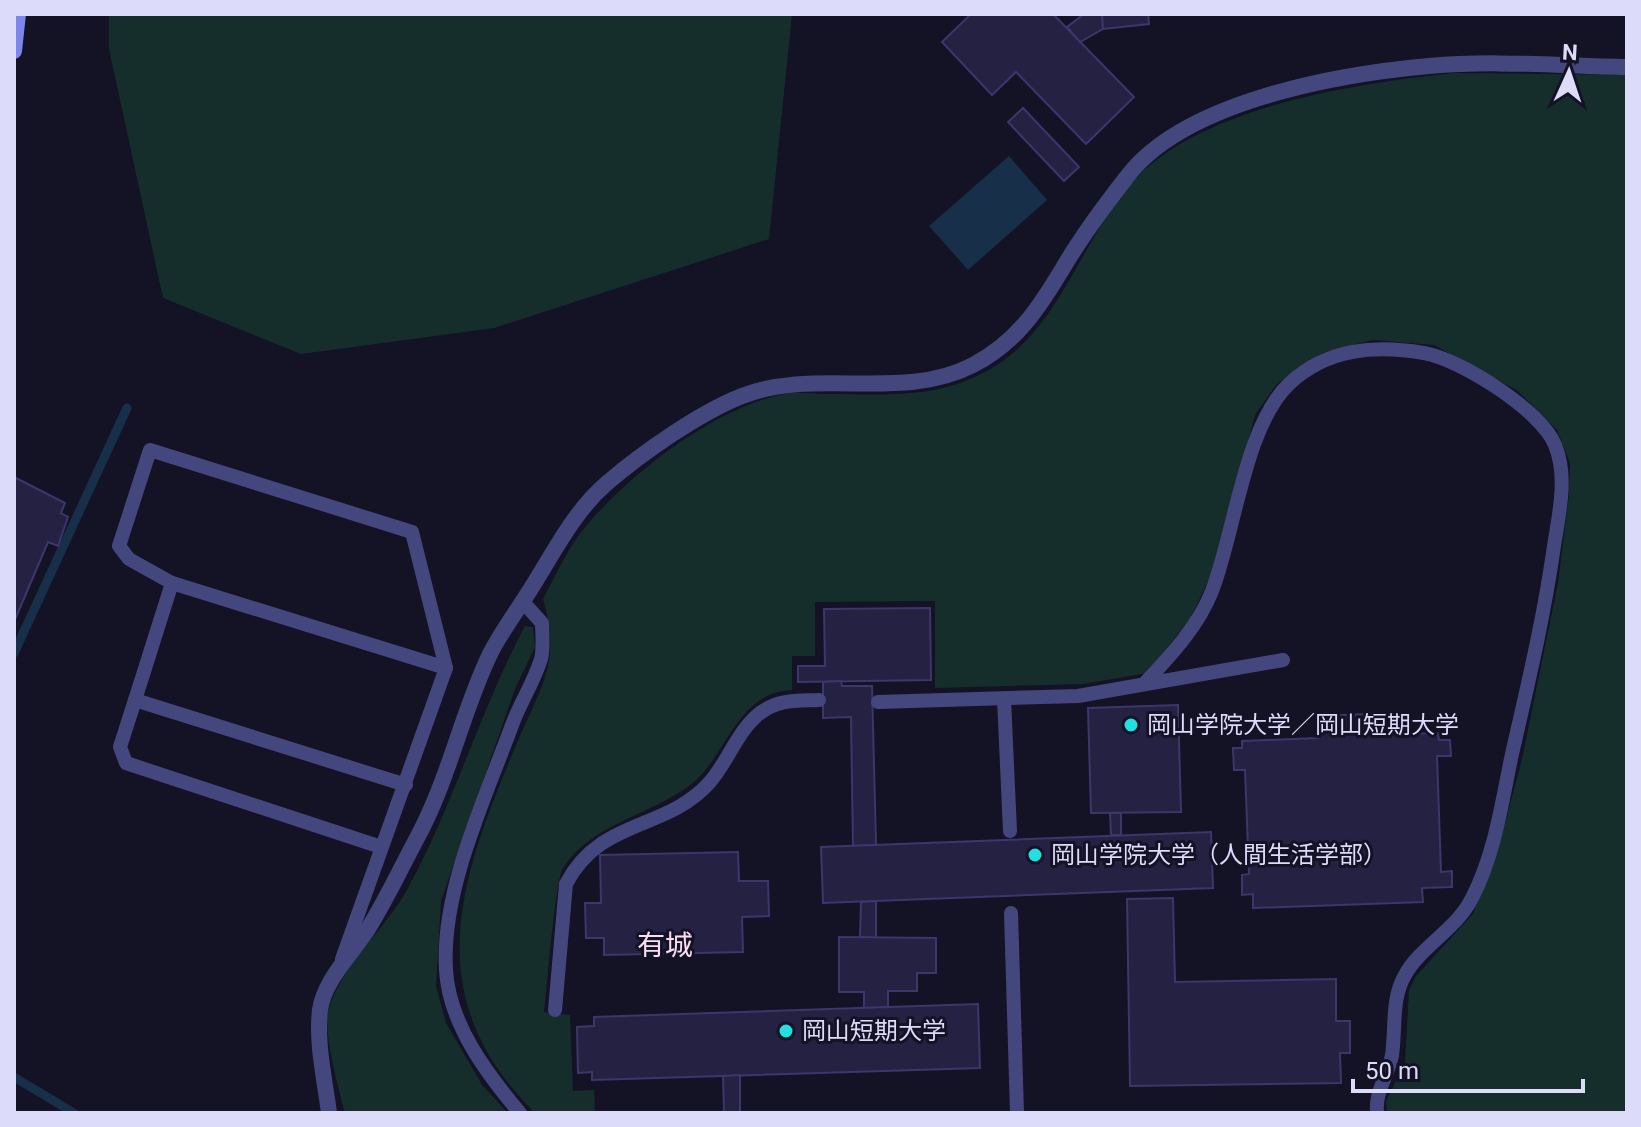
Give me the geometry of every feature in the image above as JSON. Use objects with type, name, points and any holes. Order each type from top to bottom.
[{"type":"street","points":[[14,51],[18,14]]},
{"type":"street","points":[[329,1113],[320,1042],[320,1005],[339,968],[367,930],[427,820],[490,655],[572,524],[605,485],[688,426],[740,397],[779,385],[812,381],[924,382],[970,367],[1013,340],[1049,295],[1067,261],[1130,171],[1170,138],[1197,123],[1244,104],[1344,77],[1433,65],[1627,67]]},
{"type":"lane","points":[[1144,684],[1181,644],[1211,595],[1266,410],[1290,383],[1311,367],[1336,353],[1367,349],[1436,355],[1474,374],[1514,401],[1550,434],[1557,448],[1562,490],[1542,630],[1502,806],[1471,901],[1444,936],[1406,972],[1397,996],[1391,1058],[1375,1096],[1377,1113]]},
{"type":"lane","points":[[339,968],[446,668],[412,532],[150,450],[119,546],[129,559],[172,583],[446,668]]},
{"type":"lane","points":[[172,583],[120,747],[126,763],[375,845]]},
{"type":"lane","points":[[520,1113],[492,1080],[458,1019],[446,971],[450,910],[472,833],[514,720],[542,657],[542,623],[523,602]]},
{"type":"lane","points":[[878,702],[1078,696],[1283,660]]},
{"type":"lane","points":[[1004,699],[1010,831]]},
{"type":"lane","points":[[135,700],[406,785]]},
{"type":"lane","points":[[555,1010],[566,884],[576,865],[593,846],[682,804],[710,783],[734,744],[758,714],[782,701],[819,700]]},
{"type":"lane","points":[[1011,913],[1017,1113]]},
{"type":"green space","points":[[109,14],[792,14],[769,239],[494,328],[301,354],[163,298],[109,49]]},
{"type":"green space","points":[[1454,73],[1627,75],[1627,1113],[1387,1113],[1386,1101],[1405,1063],[1409,990],[1416,976],[1473,914],[1503,831],[1522,759],[1558,583],[1570,463],[1557,430],[1518,391],[1434,345],[1373,340],[1325,352],[1299,367],[1276,385],[1255,415],[1215,567],[1190,619],[1147,673],[1083,684],[935,688],[935,601],[815,602],[815,656],[792,656],[792,690],[757,702],[734,728],[702,774],[689,786],[605,830],[575,853],[563,868],[554,913],[544,1012],[570,1015],[573,1091],[594,1090],[595,1113],[535,1113],[498,1069],[474,1024],[462,980],[460,934],[466,888],[479,841],[546,673],[550,640],[543,599],[586,526],[626,485],[676,445],[758,401],[795,393],[912,393],[952,386],[992,368],[1015,352],[1052,309],[1112,208],[1129,186],[1158,159],[1194,136],[1235,118],[1326,92]]},
{"type":"green space","points":[[525,626],[533,627],[535,647],[515,689],[441,901],[436,986],[446,1023],[482,1085],[508,1113],[345,1113],[327,1020],[334,994],[408,888]]},
{"type":"water","points":[[1009,156],[1047,200],[968,270],[929,226]]},
{"type":"building","points":[[971,14],[1053,14],[1134,97],[1086,144],[1016,72],[992,95],[942,42]]},
{"type":"building","points":[[1084,14],[1102,14],[1103,29],[1080,42],[1067,27]]},
{"type":"building","points":[[1102,14],[1148,14],[1149,24],[1103,29]]},
{"type":"building","points":[[1023,108],[1079,167],[1064,181],[1008,122]]},
{"type":"building","points":[[14,477],[65,503],[61,513],[68,517],[58,546],[48,542],[14,622]]},
{"type":"building","points":[[930,608],[931,680],[798,682],[798,666],[825,666],[824,609]]},
{"type":"building","points":[[841,681],[842,686],[872,686],[876,845],[853,846],[851,717],[823,718],[823,682]]},
{"type":"building","points":[[1178,705],[1181,812],[1091,813],[1088,708]]},
{"type":"building","points":[[1367,714],[1368,735],[1438,733],[1439,740],[1450,740],[1451,756],[1437,756],[1441,872],[1452,871],[1452,887],[1422,888],[1423,902],[1253,908],[1253,894],[1242,895],[1242,875],[1249,874],[1245,770],[1234,770],[1233,748],[1242,748],[1242,741],[1318,738],[1317,716]]},
{"type":"building","points":[[1110,813],[1121,813],[1121,835],[1111,835]]},
{"type":"building","points":[[1211,832],[1213,888],[823,903],[821,847]]},
{"type":"building","points":[[738,852],[739,881],[768,881],[769,916],[742,917],[743,952],[604,955],[604,938],[586,938],[585,903],[601,903],[600,855]]},
{"type":"building","points":[[1173,898],[1175,982],[1336,979],[1336,1021],[1350,1021],[1350,1053],[1340,1053],[1341,1083],[1130,1086],[1127,899]]},
{"type":"building","points":[[876,901],[876,938],[860,937],[861,902]]},
{"type":"building","points":[[839,937],[936,938],[936,973],[917,973],[917,991],[888,991],[888,1007],[864,1008],[864,992],[839,992]]},
{"type":"building","points":[[978,1004],[980,1068],[592,1080],[592,1072],[578,1073],[577,1027],[594,1026],[594,1017]]},
{"type":"building","points":[[740,1075],[740,1113],[724,1113],[723,1076]]},
{"type":"waterway","points":[[14,653],[127,408]]},
{"type":"waterway","points":[[14,1077],[74,1113]]},
{"type":"place","name":"岡山学院大学／岡山短期大学","points":[[1131,725]]},
{"type":"place","name":"岡山学院大学（人間生活学部）","points":[[1035,855]]},
{"type":"place","name":"岡山短期大学","points":[[786,1031]]},
{"type":"district","name":"有城","points":[[665,945]]}]
